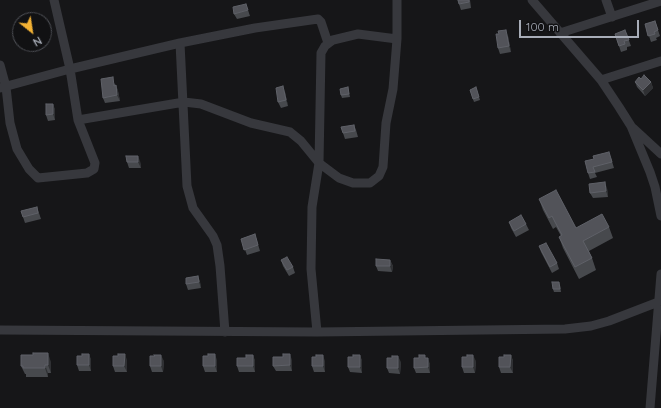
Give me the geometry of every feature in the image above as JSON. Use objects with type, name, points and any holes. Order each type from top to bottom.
[{"type":"street","points":[[0,65],[10,123],[17,149],[29,169],[38,178],[87,173],[94,169],[95,163],[78,120],[70,69],[54,0]]},
{"type":"street","points":[[78,120],[184,102],[201,104],[251,123],[290,132],[301,141],[319,163],[339,178],[353,183],[370,183],[378,176],[383,167],[386,123],[393,89],[398,39],[397,0]]},
{"type":"street","points":[[532,0],[560,33],[580,53],[609,89],[630,126],[650,172],[655,187],[661,216]]},
{"type":"street","points":[[606,0],[612,17]]},
{"type":"street","points":[[560,33],[661,1]]},
{"type":"street","points":[[3,88],[70,69],[180,43],[255,28],[318,19],[321,22],[328,43]]},
{"type":"street","points":[[317,332],[311,269],[312,207],[319,163],[321,53],[328,43],[333,40],[358,34],[398,39]]},
{"type":"street","points":[[180,43],[187,186],[193,208],[213,236],[217,245],[225,332]]},
{"type":"street","points":[[601,80],[661,61]]},
{"type":"street","points":[[630,126],[661,154]]},
{"type":"street","points":[[650,408],[660,302],[661,274]]},
{"type":"street","points":[[0,330],[317,332],[565,329],[591,326],[609,321],[660,302]]},
{"type":"building","points":[[458,0],[469,0],[469,2],[459,4]]},
{"type":"building","points":[[246,4],[248,10],[234,14],[233,7]]},
{"type":"building","points":[[655,21],[658,30],[654,32],[655,34],[648,36],[645,24]]},
{"type":"building","points":[[506,30],[509,46],[498,48],[496,34],[499,34],[498,31]]},
{"type":"building","points":[[625,30],[629,40],[624,41],[625,44],[619,46],[615,34]]},
{"type":"building","points":[[644,75],[651,82],[643,90],[635,82],[639,77],[641,79]]},
{"type":"building","points":[[113,77],[117,95],[103,98],[101,79]]},
{"type":"building","points":[[283,86],[286,100],[278,102],[276,88]]},
{"type":"building","points":[[348,87],[349,94],[341,95],[340,89]]},
{"type":"building","points":[[476,87],[479,97],[473,99],[470,90]]},
{"type":"building","points":[[46,104],[53,104],[53,114],[46,115]]},
{"type":"building","points":[[354,125],[355,131],[343,133],[341,127]]},
{"type":"building","points":[[609,152],[612,162],[593,167],[595,172],[588,173],[585,161],[594,159],[593,156]]},
{"type":"building","points":[[126,156],[138,156],[138,162],[127,162]]},
{"type":"building","points":[[605,182],[606,191],[590,193],[589,184]]},
{"type":"building","points":[[556,190],[576,228],[602,214],[609,227],[583,241],[592,258],[575,267],[559,237],[562,235],[552,216],[549,218],[539,199]]},
{"type":"building","points":[[37,207],[38,213],[23,217],[21,211]]},
{"type":"building","points":[[521,215],[526,224],[514,231],[509,222]]},
{"type":"building","points":[[255,234],[258,245],[244,250],[241,239]]},
{"type":"building","points":[[546,243],[557,263],[550,267],[539,246]]},
{"type":"building","points":[[287,257],[293,267],[287,270],[281,260]]},
{"type":"building","points":[[376,259],[390,260],[390,266],[376,266]]},
{"type":"building","points":[[198,276],[199,282],[186,284],[186,278]]},
{"type":"building","points":[[552,282],[559,282],[560,289],[553,289]]},
{"type":"building","points":[[33,353],[48,353],[48,365],[45,365],[45,368],[23,368],[23,366],[21,366],[21,355],[33,355]]},
{"type":"building","points":[[82,354],[89,354],[89,365],[77,365],[77,356],[82,356]]},
{"type":"building","points":[[118,354],[125,354],[124,366],[113,366],[113,356],[118,356]]},
{"type":"building","points":[[208,354],[215,354],[215,366],[203,366],[203,356],[208,356]]},
{"type":"building","points":[[283,354],[290,354],[290,365],[273,366],[273,357],[283,357]]},
{"type":"building","points":[[154,355],[161,355],[161,366],[150,366],[150,356],[155,356]]},
{"type":"building","points":[[246,355],[253,355],[253,366],[237,366],[237,358],[246,358]]},
{"type":"building","points":[[316,355],[323,355],[323,366],[312,366],[312,357],[316,357]]},
{"type":"building","points":[[353,355],[360,355],[360,367],[348,367],[348,357],[353,357]]},
{"type":"building","points":[[419,355],[425,355],[425,358],[428,358],[428,367],[414,368],[414,358],[419,358]]},
{"type":"building","points":[[467,355],[473,355],[473,367],[462,367],[462,357],[467,357]]},
{"type":"building","points":[[504,355],[511,355],[510,367],[499,367],[499,357],[504,357]]},
{"type":"building","points":[[392,356],[398,356],[398,368],[387,368],[387,358],[392,358]]}]
